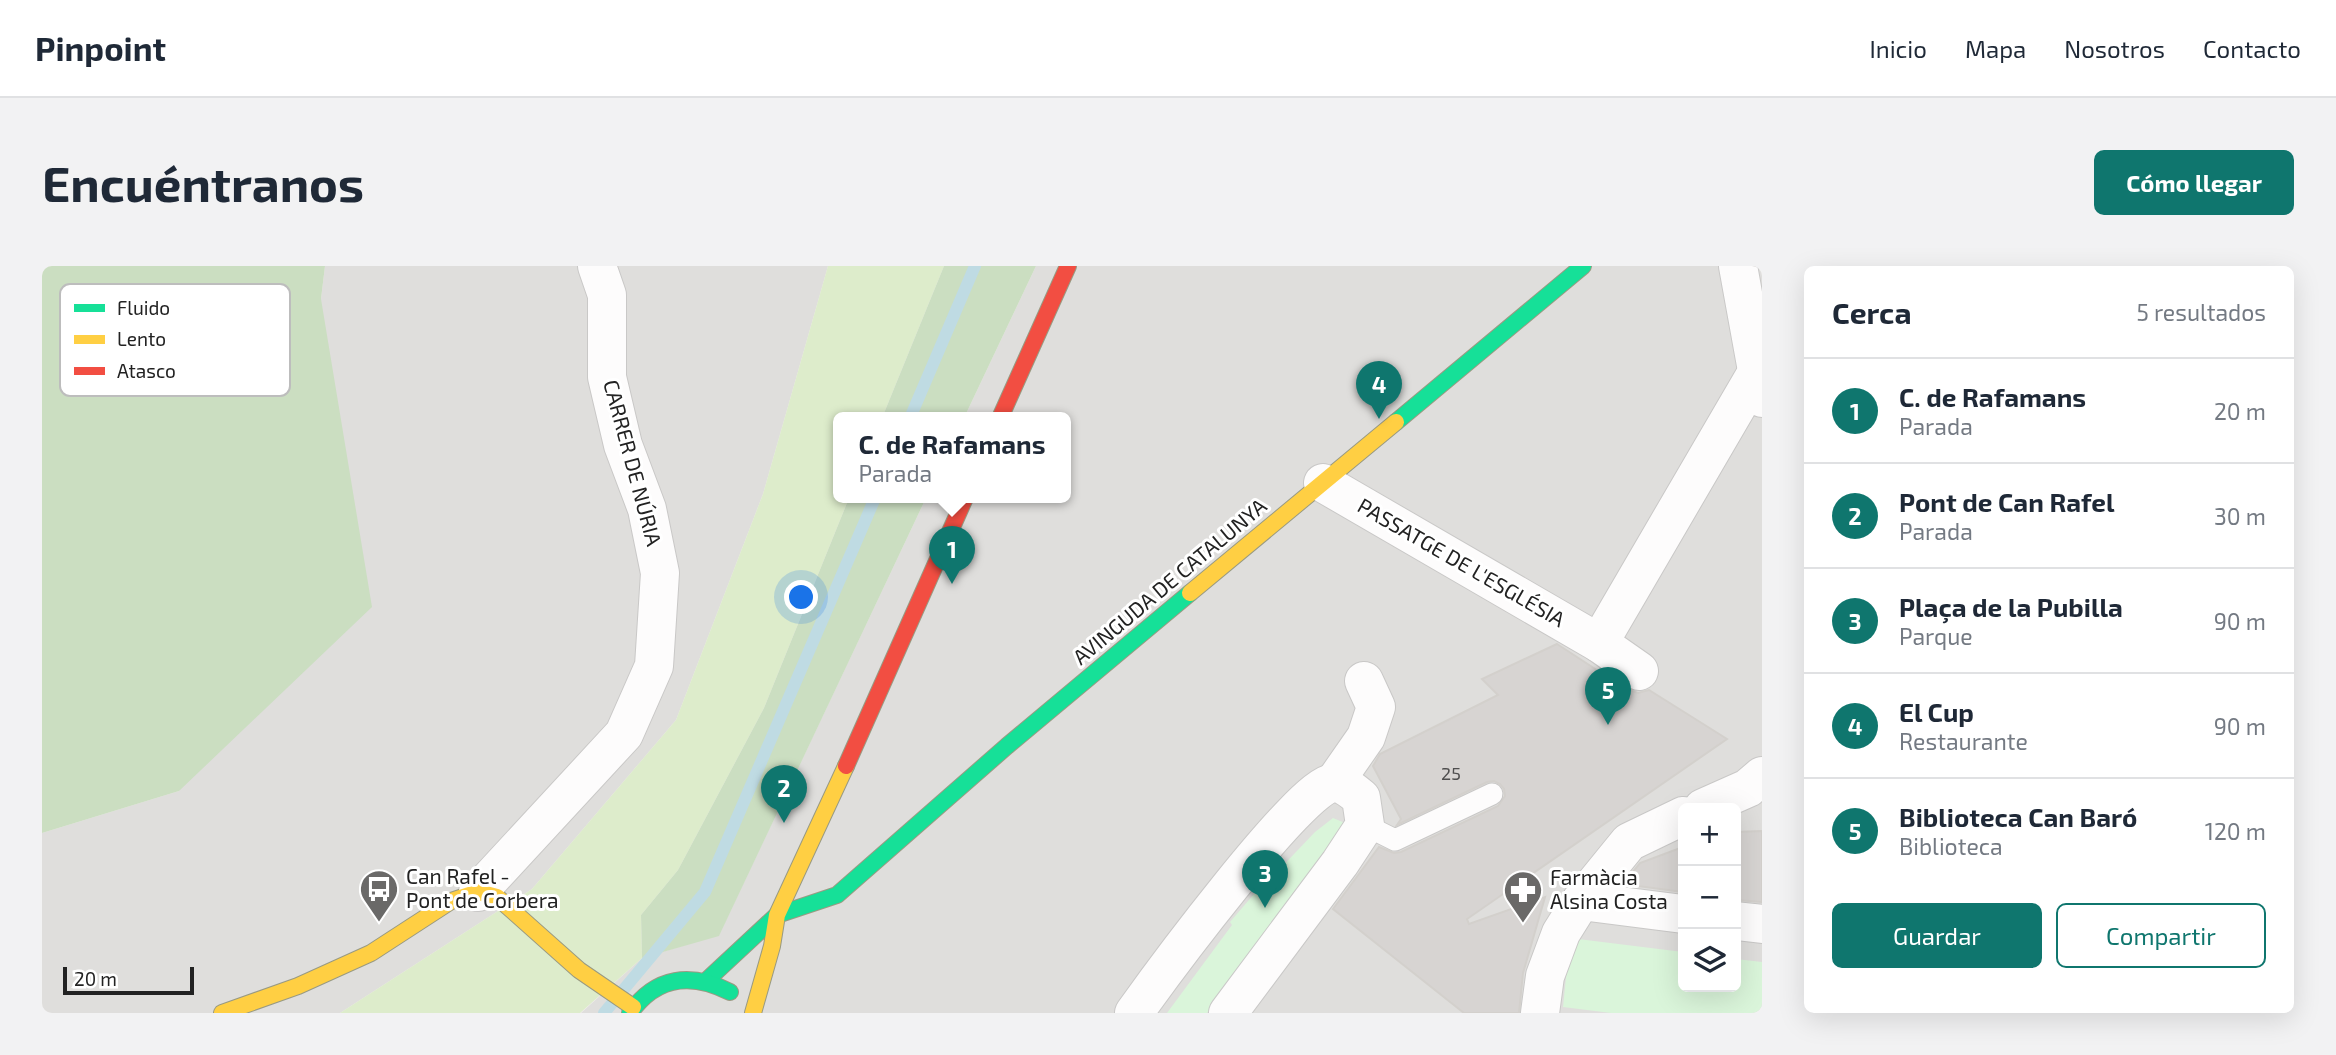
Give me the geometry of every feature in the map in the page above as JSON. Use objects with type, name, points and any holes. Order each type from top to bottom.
[{"type":"street","points":[[1003,412],[1068,266]]},
{"type":"street","name":"AVINGUDA DE CATALUNYA","points":[[777,915],[837,895],[1007,746],[1583,266]]},
{"type":"street","points":[[1599,643],[1760,386],[1738,266]]},
{"type":"street","name":"CARRER DE NÚRIA","points":[[488,895],[624,734],[654,666],[660,573],[647,509],[623,445],[607,377],[608,276]]},
{"type":"street","name":"PASSATGE DE L'ESGLÉSIA","points":[[1323,483],[1599,643],[1639,671]]},
{"type":"street","points":[[753,1013],[772,946],[777,915],[963,503]]},
{"type":"street","points":[[1133,1013],[1208,913],[1288,820],[1318,789],[1334,783],[1366,737],[1376,707],[1364,681]]},
{"type":"street","points":[[1714,803],[1748,788],[1762,776]]},
{"type":"street","points":[[1228,1013],[1340,863],[1365,825],[1361,798],[1348,788],[1334,783]]},
{"type":"street","points":[[1540,1013],[1545,976],[1561,933],[1581,901],[1629,842],[1678,818]]},
{"type":"street","points":[[222,1013],[299,986],[371,953],[451,901],[488,895],[534,929],[588,978],[631,1010],[651,990],[676,980],[706,981],[729,991],[746,1013]]},
{"type":"street","points":[[1581,901],[1678,913]]},
{"type":"street","points":[[706,981],[777,915]]},
{"type":"street","points":[[1741,922],[1762,924]]},
{"type":"lane","points":[[1365,825],[1395,840],[1492,794]]},
{"type":"shaded area","points":[[325,266],[828,266],[763,494],[676,720],[532,889],[340,1013],[42,1013],[42,833],[179,791],[321,299]]},
{"type":"shaded area","points":[[1036,266],[1762,266],[1762,1013],[581,1013],[642,958],[719,935],[924,503],[1071,503],[1071,412],[967,412]]},
{"type":"green space","points":[[42,266],[325,266],[321,299],[372,607],[179,791],[42,833]]},
{"type":"green space","points":[[828,266],[944,266],[884,412],[833,412],[833,503],[847,503],[764,708],[678,870],[641,915],[642,958],[580,1013],[340,1013],[532,889],[676,720],[763,494]]},
{"type":"green space","points":[[944,266],[1036,266],[967,412],[884,412]]},
{"type":"green space","points":[[847,503],[924,503],[719,936],[642,958],[641,915],[678,870],[764,708]]},
{"type":"green space","points":[[1333,818],[1345,823],[1341,839],[1258,943],[1207,1013],[1167,1013],[1232,925],[1230,922],[1272,873],[1274,875],[1315,832]]},
{"type":"green space","points":[[1570,938],[1678,951],[1678,992],[1741,992],[1741,960],[1762,962],[1762,1013],[1611,1013],[1563,1007]]},
{"type":"building","points":[[1557,644],[1626,689],[1638,693],[1649,690],[1727,739],[1467,919],[1469,924],[1545,897],[1523,973],[1519,1013],[1464,1013],[1333,909],[1379,847],[1394,853],[1401,852],[1498,806],[1505,796],[1500,784],[1487,782],[1397,825],[1401,819],[1373,766],[1380,754],[1498,695],[1482,679]]},
{"type":"building","points":[[1762,831],[1762,902],[1741,900],[1741,832]]},
{"type":"building","points":[[1678,849],[1678,891],[1623,884],[1640,863]]},
{"type":"waterway","points":[[913,412],[975,266]]},
{"type":"waterway","points":[[604,1013],[705,892],[873,503]]},
{"type":"traffic: fast","points":[[1396,422],[1583,266]]},
{"type":"traffic: fast","points":[[706,981],[777,915],[837,895],[1007,746],[1190,593]]},
{"type":"traffic: fast","points":[[630,1013],[651,991],[675,981],[702,982],[730,992]]},
{"type":"traffic: slow","points":[[1190,593],[1396,422]]},
{"type":"traffic: slow","points":[[753,1013],[772,946],[777,915],[846,766]]},
{"type":"traffic: slow","points":[[222,1013],[298,986],[371,953],[451,901],[478,892],[497,897],[579,970],[633,1007]]},
{"type":"traffic: jam","points":[[1003,412],[1068,266]]},
{"type":"traffic: jam","points":[[846,766],[963,503]]},
{"type":"place","name":"El Cup","points":[[1379,419]]},
{"type":"place","name":"C. de Rafamans","points":[[952,584]]},
{"type":"place","name":"Biblioteca Can Baró","points":[[1608,725]]},
{"type":"place","name":"Pont de Can Rafel","points":[[784,823]]},
{"type":"place","name":"Plaça de la Pubilla","points":[[1265,908]]},
{"type":"place","name":"Can Rafel - Pont de Corbera","points":[[379,923]]},
{"type":"place","name":"Farmàcia Alsina Costa","points":[[1523,924]]}]
